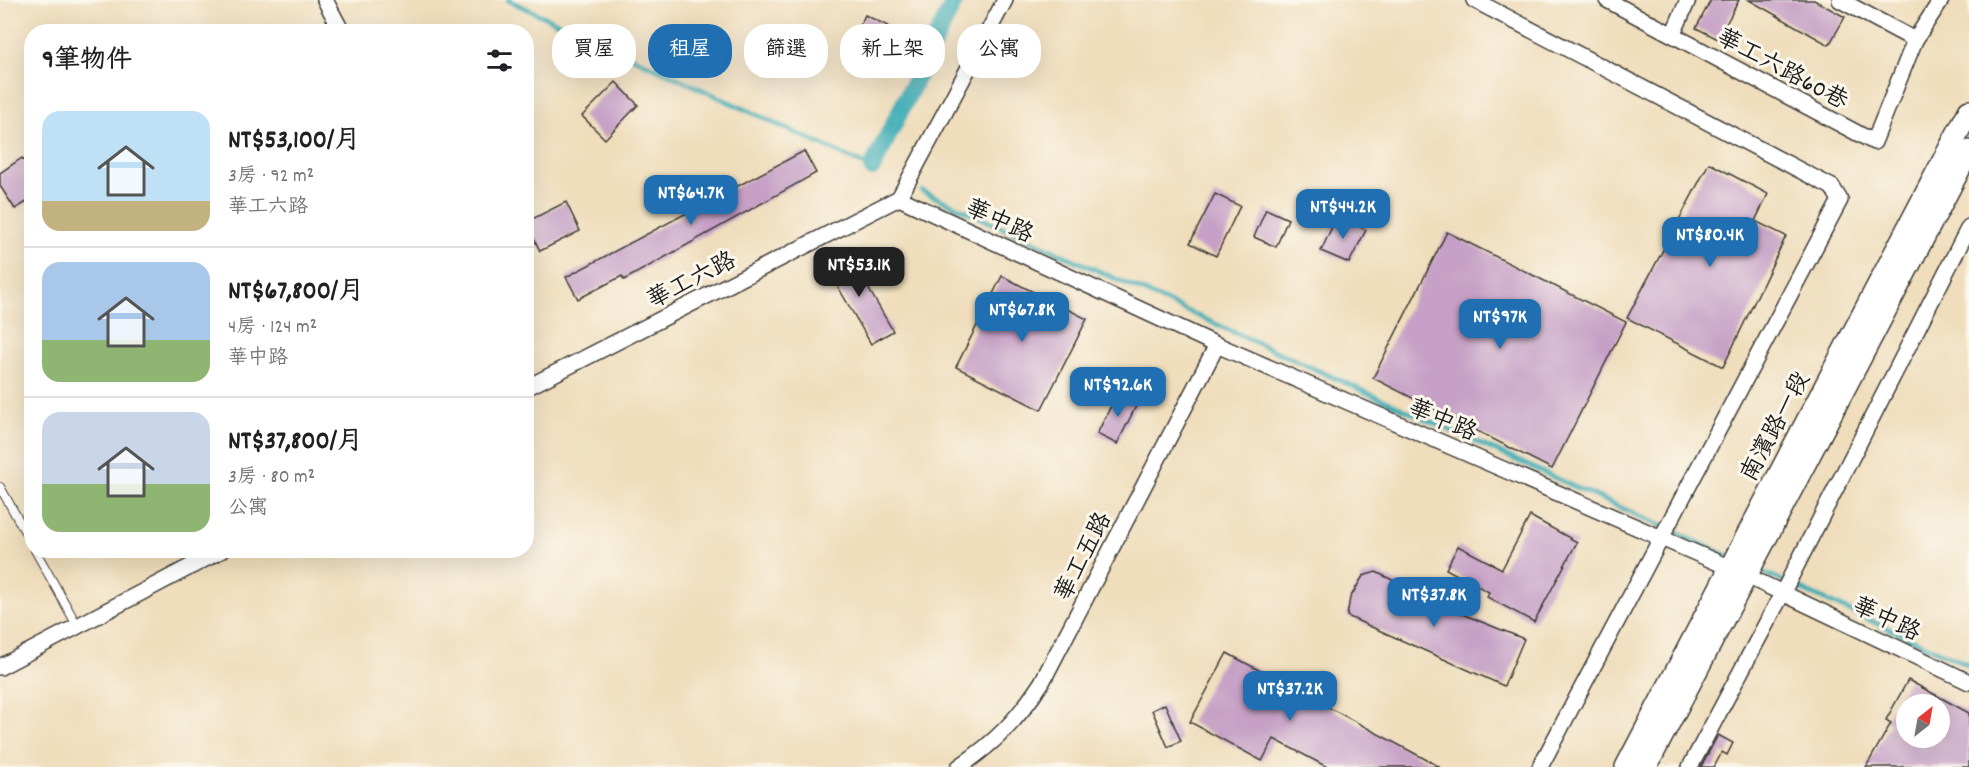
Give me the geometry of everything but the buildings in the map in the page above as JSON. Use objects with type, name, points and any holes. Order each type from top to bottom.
[{"type":"main road","name":"南濱路一段","points":[[1646,767],[1737,571],[1969,111]]},
{"type":"main road","name":"南濱路一段","points":[[1626,767],[1969,151]]},
{"type":"street","points":[[325,0],[338,24]]},
{"type":"street","points":[[899,198],[1005,0]]},
{"type":"street","points":[[1474,0],[1833,187],[1840,200],[1540,767]]},
{"type":"street","name":"華工六路60巷","points":[[1607,0],[1874,142],[1915,40]]},
{"type":"street","points":[[1673,34],[1688,0]]},
{"type":"street","points":[[1840,0],[1915,40],[1941,0]]},
{"type":"street","name":"華中路","points":[[899,198],[1217,345],[1737,571],[1969,682]]},
{"type":"street","name":"華工六路","points":[[534,384],[899,198]]},
{"type":"street","points":[[1690,767],[1782,594],[1969,227]]},
{"type":"street","name":"華工五路","points":[[959,767],[987,749],[1019,717],[1042,682],[1217,345]]},
{"type":"street","points":[[0,668],[207,558]]},
{"type":"lane","points":[[0,487],[24,530]]},
{"type":"lane","points":[[39,558],[78,627]]},
{"type":"waterway","points":[[508,0],[872,168]]},
{"type":"waterway","points":[[872,168],[955,0]]},
{"type":"waterway","points":[[922,191],[1732,558]]},
{"type":"waterway","points":[[1756,569],[1969,665]]}]
